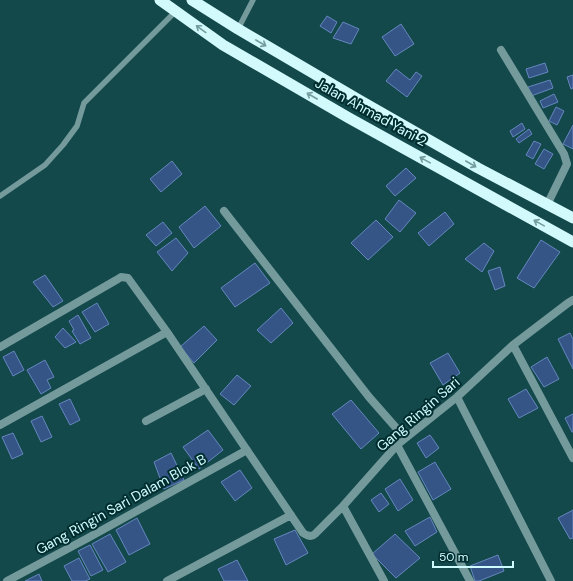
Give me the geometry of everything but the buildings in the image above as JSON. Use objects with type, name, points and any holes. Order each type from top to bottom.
[{"type":"highway","name":"Jalan Ahmad Yani 2","points":[[160,0],[223,45],[349,118],[573,242]]},
{"type":"highway","name":"Jalan Ahmad Yani 2","points":[[192,0],[238,29],[478,168],[573,218]]},
{"type":"street","points":[[500,50],[564,154],[567,164],[547,204]]},
{"type":"street","points":[[224,211],[369,397],[405,438]]},
{"type":"street","points":[[0,346],[121,277],[128,278],[167,332],[291,515],[167,581]]},
{"type":"street","name":"Gang Ringin Sari","points":[[291,515],[303,532],[312,536],[315,534],[400,449],[405,438],[457,398],[553,314],[573,300]]},
{"type":"street","points":[[0,425],[167,332]]},
{"type":"street","points":[[515,347],[573,458]]},
{"type":"street","points":[[146,422],[206,389]]},
{"type":"street","points":[[457,398],[551,581]]},
{"type":"street","points":[[400,449],[470,581]]},
{"type":"street","name":"Gang Ringin Sari Dalam Blok B","points":[[8,581],[247,450]]},
{"type":"street","points":[[343,506],[384,581]]},
{"type":"lane","points":[[238,29],[253,0]]},
{"type":"lane","points":[[0,196],[45,165],[63,145],[77,126],[84,103],[176,11]]}]
